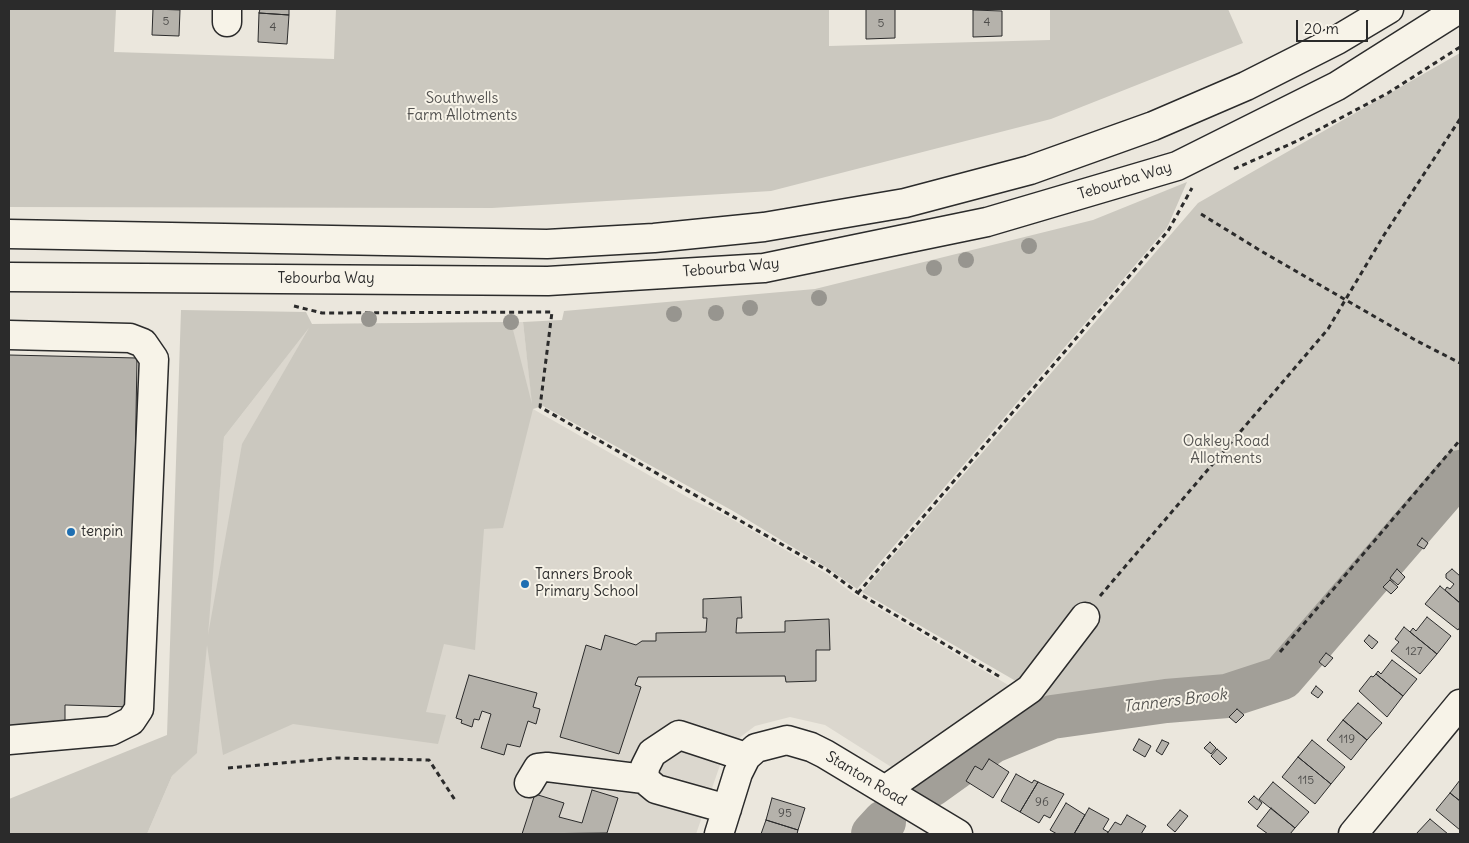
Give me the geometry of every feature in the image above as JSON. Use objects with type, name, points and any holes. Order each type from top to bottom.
[{"type":"main road","points":[[9,234],[547,244],[654,238],[764,227],[905,203],[1030,170],[1153,126],[1246,86],[1337,40],[1389,9]]},
{"type":"main road","name":"Tebourba Way","points":[[9,277],[548,281],[764,268],[987,222],[1177,166],[1337,86],[1460,9]]},
{"type":"main road","points":[[9,335],[130,338],[143,343],[154,359],[139,709],[131,721],[111,731],[9,740]]},
{"type":"main road","points":[[885,790],[1026,692],[1085,617]]},
{"type":"main road","points":[[1353,834],[1460,704]]},
{"type":"main road","points":[[529,783],[538,768],[547,767],[644,779],[656,789],[723,822],[757,750],[679,735],[652,753],[644,767],[644,779]]},
{"type":"main road","name":"Stanton Road","points":[[757,750],[787,740],[811,747],[885,790],[928,827],[958,834]]},
{"type":"path","points":[[1227,172],[1297,141],[1388,93],[1422,69],[1460,47]]},
{"type":"path","points":[[1085,617],[1107,588],[1328,329],[1384,235],[1460,119]]},
{"type":"path","points":[[858,593],[1168,231],[1192,188],[1200,184]]},
{"type":"path","points":[[1201,214],[1345,300],[1460,363]]},
{"type":"path","points":[[322,313],[552,312],[540,407],[827,570],[858,593],[1026,692]]},
{"type":"path","points":[[1280,652],[1460,440]]},
{"type":"path","points":[[228,768],[336,758],[429,760],[455,800]]},
{"type":"shaded area","name":"Tanners Brook Primary School","points":[[523,322],[533,409],[827,574],[852,593],[1015,689],[896,770],[825,725],[790,717],[755,726],[726,748],[696,834],[147,834],[172,776],[197,752],[224,437],[312,324]]},
{"type":"green space","name":"Southwells Farm Allotments","points":[[9,9],[116,9],[114,52],[334,59],[336,9],[829,9],[829,46],[1050,40],[1050,9],[1228,9],[1243,43],[1051,119],[771,191],[492,208],[9,207]]},
{"type":"green space","name":"Oakley Road Allotments","points":[[1460,53],[1460,453],[1282,664],[1059,706],[862,592],[1198,203]]},
{"type":"green space","points":[[1187,182],[1167,228],[857,589],[829,569],[733,511],[543,406],[533,409],[503,528],[484,529],[475,650],[444,644],[426,712],[446,715],[438,744],[293,724],[223,755],[207,645],[197,753],[172,776],[147,834],[9,834],[9,799],[167,735],[181,310],[306,312],[312,324],[511,322],[532,404],[523,322],[562,320],[564,311],[815,289],[1093,220]],"holes":[[[309,328],[242,444],[208,635],[224,437]]]},
{"type":"building","points":[[153,9],[180,10],[179,36],[152,35]]},
{"type":"building","points":[[260,9],[289,9],[289,15],[259,13]]},
{"type":"building","points":[[866,9],[895,9],[895,38],[866,39]]},
{"type":"building","points":[[973,10],[1002,11],[1002,36],[973,37]]},
{"type":"building","points":[[259,13],[289,15],[287,44],[258,42]]},
{"type":"building","name":"tenpin","points":[[9,355],[137,358],[131,707],[65,705],[65,727],[9,726]]},
{"type":"building","points":[[1422,538],[1428,543],[1424,549],[1417,545]]},
{"type":"building","points":[[1397,569],[1405,577],[1398,585],[1390,578]]},
{"type":"building","points":[[1452,569],[1460,576],[1460,603],[1445,590],[1447,587],[1450,589],[1454,584],[1446,578],[1446,574]]},
{"type":"building","points":[[1390,580],[1398,587],[1391,594],[1383,587]]},
{"type":"building","points":[[1440,586],[1460,603],[1460,627],[1458,630],[1425,604]]},
{"type":"building","points":[[741,597],[742,618],[737,618],[736,633],[785,632],[785,621],[829,619],[830,650],[816,650],[816,681],[786,682],[785,676],[638,677],[635,685],[641,687],[619,754],[560,737],[586,645],[601,650],[605,635],[636,645],[642,641],[656,641],[656,633],[706,632],[707,618],[703,618],[703,599]]},
{"type":"building","points":[[1427,617],[1451,636],[1437,654],[1410,632],[1413,628],[1416,631]]},
{"type":"building","points":[[1404,627],[1437,654],[1420,674],[1391,651],[1399,642],[1395,639]]},
{"type":"building","points":[[1369,635],[1378,642],[1372,649],[1364,641]]},
{"type":"building","points":[[1326,653],[1333,658],[1325,667],[1319,662]]},
{"type":"building","points":[[1392,660],[1417,679],[1403,696],[1376,674],[1378,671],[1381,674]]},
{"type":"building","points":[[1376,674],[1403,696],[1387,717],[1359,691],[1371,676],[1373,677]]},
{"type":"building","points":[[469,675],[537,693],[533,707],[540,709],[536,724],[528,721],[520,747],[507,744],[504,755],[481,748],[491,714],[482,711],[479,720],[474,719],[472,727],[461,723],[462,720],[456,718]]},
{"type":"building","points":[[1316,686],[1323,692],[1318,698],[1311,693]]},
{"type":"building","points":[[1358,703],[1382,723],[1367,740],[1343,720]]},
{"type":"building","points":[[1237,709],[1244,715],[1236,723],[1229,717]]},
{"type":"building","points":[[1343,720],[1367,740],[1351,760],[1327,740]]},
{"type":"building","points":[[1139,739],[1151,746],[1145,757],[1133,750]]},
{"type":"building","points":[[1162,740],[1169,743],[1162,755],[1156,751]]},
{"type":"building","points":[[1312,740],[1345,767],[1331,784],[1298,757]]},
{"type":"building","points":[[1210,742],[1216,748],[1211,754],[1204,748]]},
{"type":"building","points":[[1217,749],[1227,758],[1220,765],[1211,756]]},
{"type":"building","points":[[1298,757],[1331,784],[1315,804],[1282,777]]},
{"type":"building","points":[[989,759],[1009,772],[993,798],[966,781],[975,766],[982,770]]},
{"type":"building","points":[[1016,774],[1032,783],[1034,780],[1038,782],[1020,812],[1001,801]]},
{"type":"building","points":[[1460,780],[1460,801],[1450,793]]},
{"type":"building","points":[[1038,782],[1064,794],[1050,818],[1044,815],[1039,823],[1020,812]]},
{"type":"building","points":[[1273,782],[1309,812],[1295,828],[1259,799]]},
{"type":"building","points":[[592,790],[618,798],[607,833],[522,834],[535,794],[564,803],[559,817],[582,823]]},
{"type":"building","points":[[1450,793],[1460,801],[1460,830],[1436,810]]},
{"type":"building","points":[[1254,796],[1262,803],[1257,810],[1248,802]]},
{"type":"building","points":[[772,798],[805,808],[798,830],[766,820]]},
{"type":"building","points":[[1066,803],[1085,815],[1074,834],[1057,834],[1050,830]]},
{"type":"building","points":[[1089,808],[1109,819],[1103,829],[1108,832],[1107,834],[1074,834]]},
{"type":"building","points":[[1271,808],[1295,828],[1290,834],[1268,834],[1257,826]]},
{"type":"building","points":[[1180,810],[1188,816],[1175,832],[1167,825]]},
{"type":"building","points":[[1127,815],[1146,826],[1141,834],[1107,834],[1115,822],[1121,825]]},
{"type":"building","points":[[1430,819],[1448,834],[1416,834]]},
{"type":"building","points":[[766,820],[798,830],[797,834],[761,834]]},
{"type":"waterway","name":"Tanners Brook","points":[[931,785],[991,742],[1052,717],[1166,701],[1227,696],[1282,678],[1460,472]]},
{"type":"waterway","points":[[873,834],[884,822]]},
{"type":"place","name":"tenpin","points":[[71,532]]},
{"type":"place","name":"Tanners Brook Primary School","points":[[525,584]]}]
